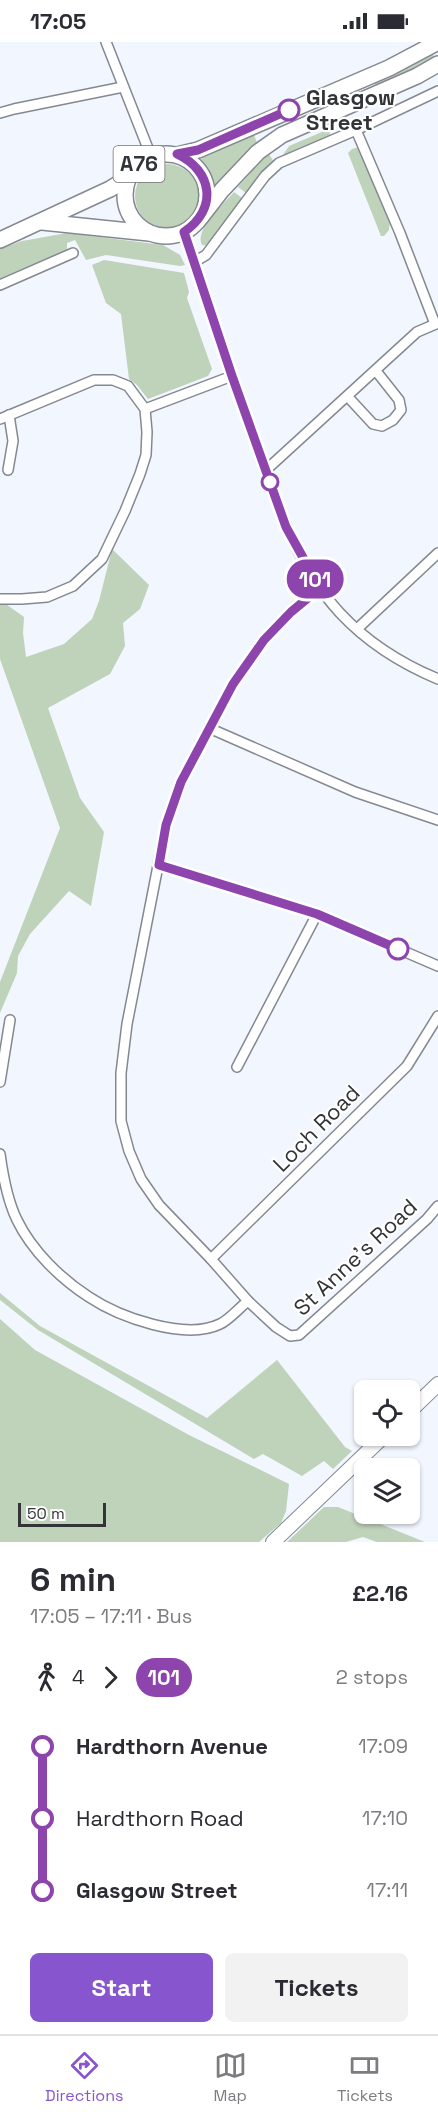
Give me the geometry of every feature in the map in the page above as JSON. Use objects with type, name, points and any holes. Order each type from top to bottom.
[{"type":"main road","name":"A76","points":[[0,240],[110,189],[128,178],[142,161],[151,156],[198,150],[359,81],[438,42]]},
{"type":"main road","points":[[40,222],[152,234],[174,235],[184,232],[201,217],[222,190],[258,152],[282,135],[417,76],[438,64]]},
{"type":"main road","name":"A76","points":[[177,154],[198,168],[205,180],[206,205],[201,217]]},
{"type":"main road","name":"A76","points":[[128,178],[125,198],[131,217],[140,227],[152,234]]},
{"type":"street","points":[[106,42],[151,156]]},
{"type":"street","points":[[0,113],[123,87]]},
{"type":"street","points":[[194,262],[206,255],[265,176],[279,163],[438,91]]},
{"type":"street","points":[[266,470],[417,332],[437,324],[356,130]]},
{"type":"street","points":[[184,232],[286,527],[320,588],[340,613],[378,647],[419,671],[438,679]]},
{"type":"street","points":[[0,285],[73,253]]},
{"type":"street","points":[[348,397],[373,424],[382,426],[393,420],[400,410],[399,400],[376,371]]},
{"type":"street","points":[[145,409],[232,376]]},
{"type":"street","points":[[0,599],[47,597],[73,585],[102,559],[125,511],[146,455],[145,409],[128,386],[112,381],[94,380],[4,417],[13,441],[8,470]]},
{"type":"street","points":[[357,629],[438,553]]},
{"type":"street","points":[[0,1154],[4,1181],[18,1220],[34,1247],[56,1270],[89,1298],[127,1316],[170,1330],[193,1330],[220,1324],[248,1301],[211,1258],[159,1205],[141,1179],[129,1151],[121,1121],[121,1073],[127,1024],[166,825],[181,782],[233,684],[264,640],[291,612],[320,588]]},
{"type":"street","points":[[209,728],[355,792],[438,820]]},
{"type":"street","points":[[159,865],[317,914],[438,966]]},
{"type":"street","points":[[237,1067],[317,914]]},
{"type":"street","name":"Loch Road","points":[[211,1258],[407,1066],[438,1016]]},
{"type":"street","points":[[0,1082],[10,1020]]},
{"type":"street","name":"St Anne's Road","points":[[248,1301],[276,1328],[290,1336],[299,1335],[427,1220],[438,1206]]},
{"type":"street","points":[[420,1401],[438,1384]]},
{"type":"street","points":[[273,1542],[374,1446]]},
{"type":"green space","points":[[432,53],[435,58],[407,75],[377,88],[374,82]]},
{"type":"green space","points":[[329,129],[330,135],[281,158],[289,146]]},
{"type":"green space","points":[[254,135],[258,145],[215,189],[212,176],[201,161],[202,157]]},
{"type":"green space","points":[[359,147],[390,221],[389,230],[384,236],[381,236],[348,153]]},
{"type":"green space","points":[[269,154],[274,162],[246,193],[238,187],[261,161]]},
{"type":"green space","points":[[167,164],[179,166],[190,173],[197,184],[199,196],[197,208],[190,219],[179,226],[167,228],[155,226],[144,219],[137,208],[135,196],[137,184],[144,173],[155,166]]},
{"type":"green space","points":[[234,192],[242,198],[215,239],[208,246],[202,245],[202,232],[206,224]]},
{"type":"green space","points":[[67,233],[163,245],[180,255],[185,265],[106,255],[86,260],[75,240],[67,243],[67,251],[0,283],[0,249],[22,241]]},
{"type":"green space","points":[[104,260],[184,273],[189,292],[187,298],[212,369],[208,376],[148,399],[129,379],[121,314],[106,303],[92,265]]},
{"type":"green space","points":[[112,549],[149,585],[140,609],[123,623],[125,646],[110,674],[48,708],[80,798],[104,832],[91,906],[69,891],[30,934],[18,956],[17,973],[0,1013],[0,982],[60,828],[0,659],[0,603],[3,602],[24,617],[26,657],[64,644],[92,619]]},
{"type":"green space","points":[[0,1293],[40,1326],[207,1418],[277,1360],[345,1447],[352,1451],[333,1469],[324,1461],[302,1476],[263,1454],[254,1459],[38,1330],[0,1300]]},
{"type":"green space","points":[[0,1319],[35,1350],[189,1435],[289,1484],[286,1511],[281,1523],[259,1542],[0,1542]]},
{"type":"green space","points":[[324,1507],[338,1507],[354,1513],[354,1524],[380,1524],[425,1542],[377,1542],[363,1537],[346,1542],[287,1542]]},
{"type":"bus line","name":"101","points":[[289,110],[198,150],[177,154],[198,168],[205,180],[206,205],[201,217],[184,232],[206,302],[286,527],[320,588],[291,612],[264,640],[233,684],[181,782],[166,825],[159,865],[317,914],[398,949]]},
{"type":"place","name":"Glasgow Street","points":[[289,110]]}]
